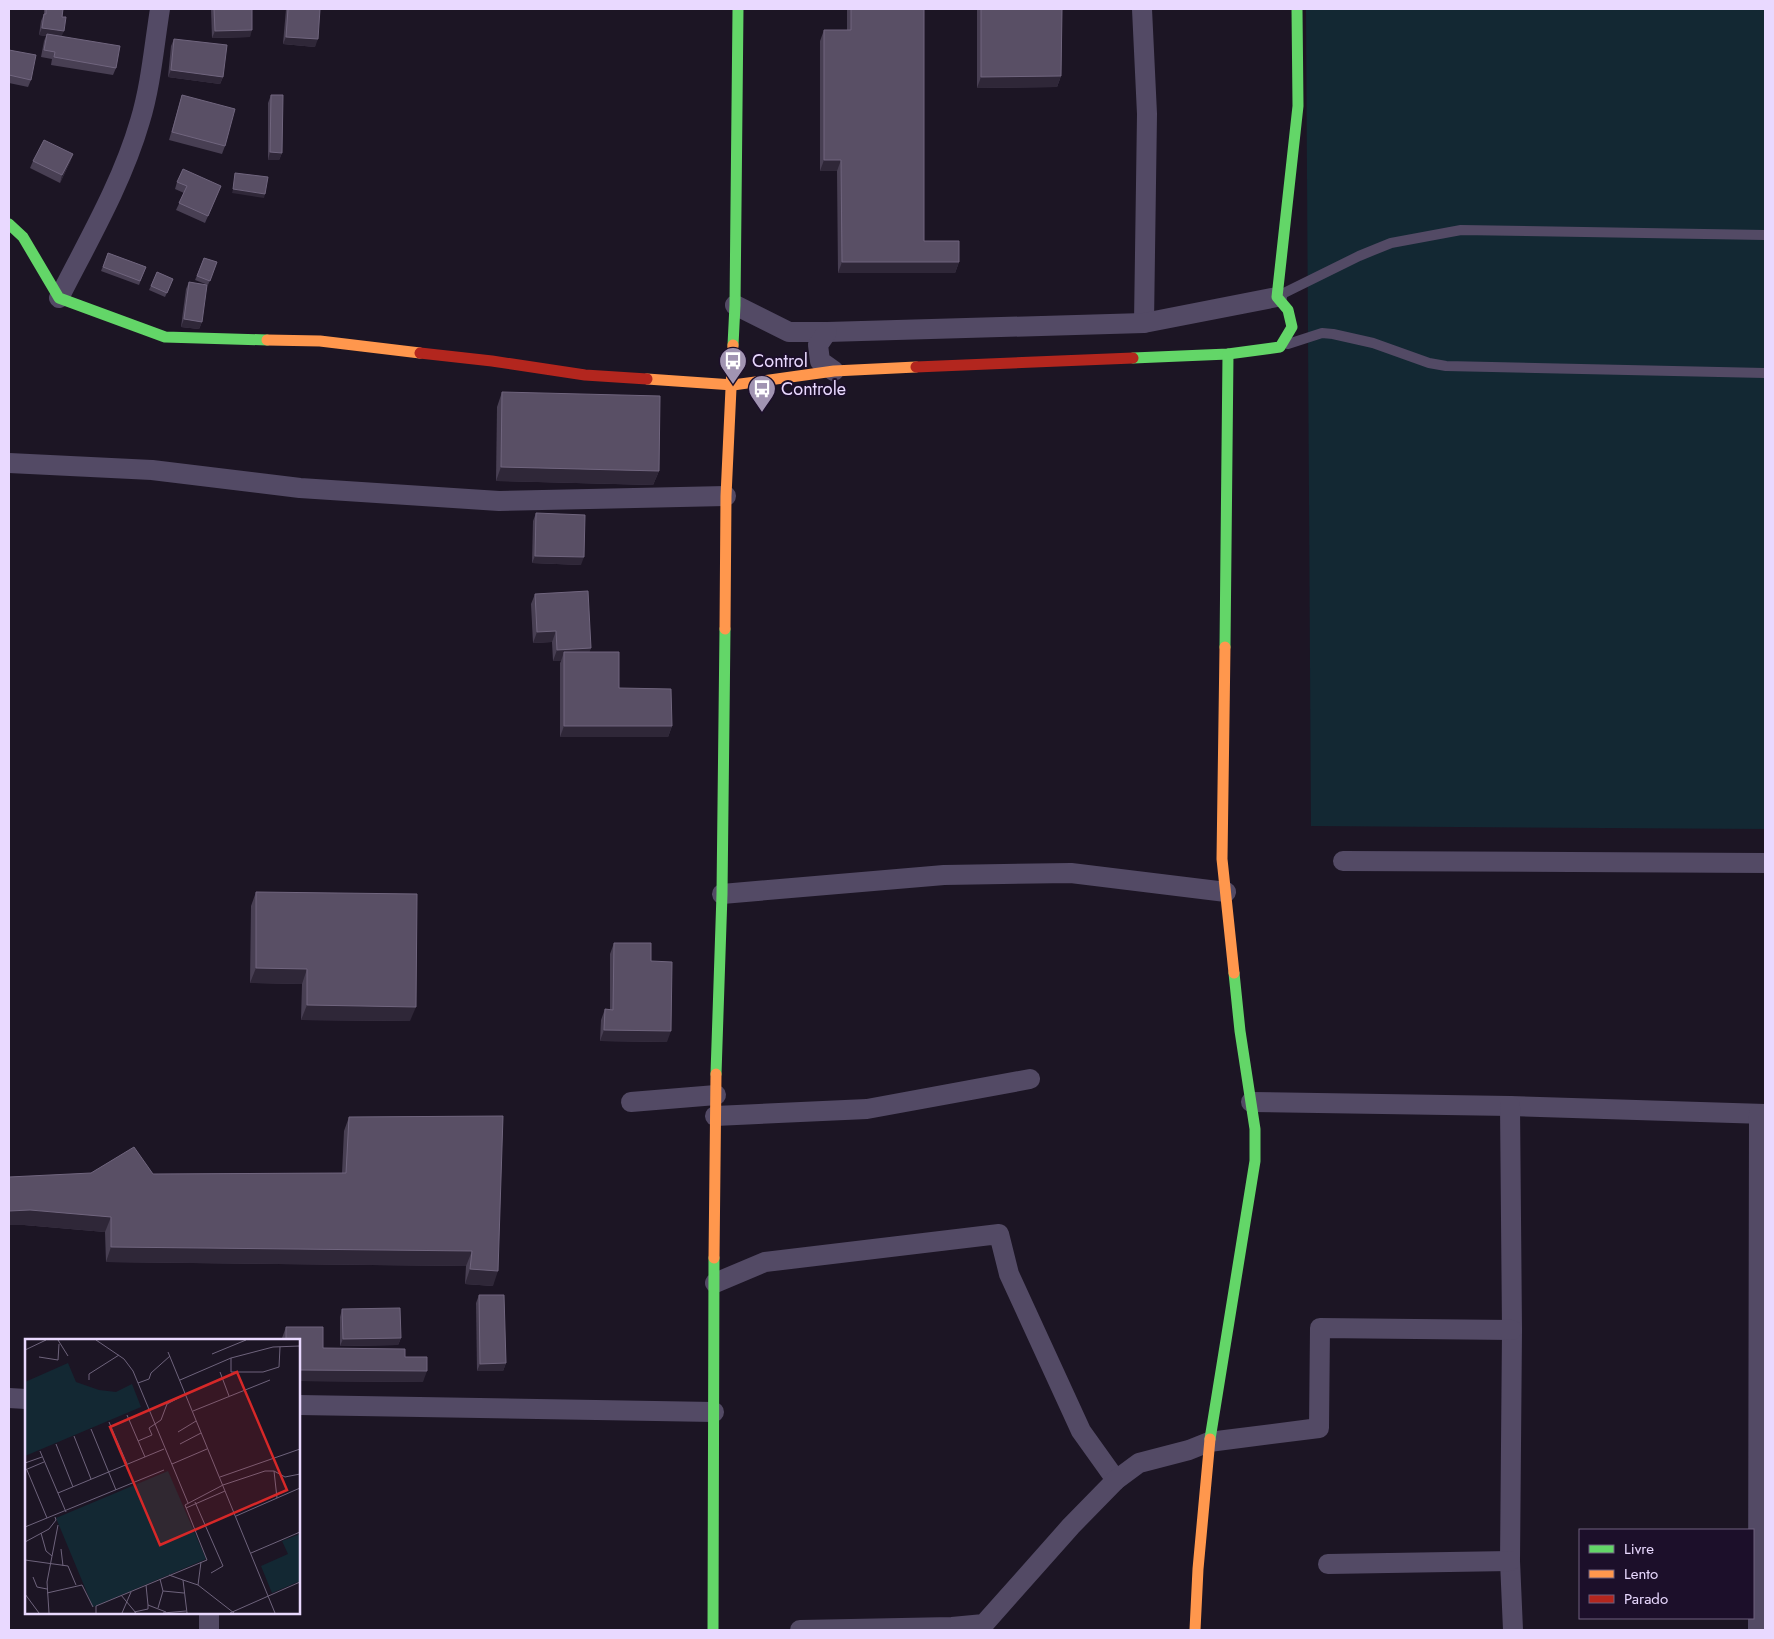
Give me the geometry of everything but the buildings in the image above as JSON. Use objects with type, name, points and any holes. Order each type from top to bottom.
[{"type":"street","points":[[59,298],[119,179],[140,121],[160,9]]},
{"type":"street","points":[[713,1630],[715,1116],[722,894],[726,496],[735,305],[738,9]]},
{"type":"street","points":[[1142,9],[1146,114],[1144,323]]},
{"type":"street","points":[[9,224],[23,237],[59,298],[165,337],[320,341],[492,361],[585,376],[732,385],[834,371],[1228,354],[1280,347],[1292,327],[1288,310],[1277,297],[1298,106],[1297,9]]},
{"type":"street","points":[[735,305],[789,332],[827,332],[1144,323],[1277,297]]},
{"type":"street","points":[[827,332],[818,346],[820,360],[834,371]]},
{"type":"street","points":[[1195,1630],[1198,1569],[1209,1442],[1255,1161],[1255,1129],[1240,1031],[1222,859],[1228,354]]},
{"type":"street","points":[[9,463],[152,470],[300,488],[499,501],[726,496]]},
{"type":"street","points":[[1342,861],[1765,863]]},
{"type":"street","points":[[722,894],[944,875],[1072,873],[1226,892]]},
{"type":"street","points":[[715,1116],[867,1109],[1030,1079]]},
{"type":"street","points":[[631,1102],[716,1095]]},
{"type":"street","points":[[1251,1102],[1510,1106],[1762,1114],[1758,1630]]},
{"type":"street","points":[[1510,1106],[1512,1330],[1510,1561],[1513,1630]]},
{"type":"street","points":[[715,1283],[765,1262],[999,1234],[1009,1274],[1081,1431],[1116,1480]]},
{"type":"street","points":[[800,1630],[952,1627],[984,1624],[1071,1526],[1116,1480],[1139,1463],[1189,1450],[1209,1442],[1319,1428],[1320,1328],[1512,1330]]},
{"type":"street","points":[[9,1398],[25,1399]]},
{"type":"street","points":[[300,1405],[714,1412]]},
{"type":"street","points":[[1328,1564],[1510,1561]]},
{"type":"street","points":[[209,1614],[209,1630]]},
{"type":"lane","points":[[1277,297],[1359,256],[1391,243],[1461,230],[1765,235]]},
{"type":"lane","points":[[1280,347],[1322,333],[1373,343],[1429,363],[1446,366],[1765,372]]},
{"type":"shaded area","points":[[1306,9],[1765,9],[1765,829],[1311,826]]},
{"type":"traffic: fast","points":[[733,345],[738,9]]},
{"type":"traffic: fast","points":[[1133,358],[1228,354],[1280,347],[1292,327],[1288,310],[1277,297],[1298,106],[1297,9]]},
{"type":"traffic: fast","points":[[9,224],[23,237],[59,298],[165,337],[267,340]]},
{"type":"traffic: fast","points":[[1225,647],[1228,354]]},
{"type":"traffic: fast","points":[[716,1074],[722,894],[725,629]]},
{"type":"traffic: fast","points":[[1210,1439],[1255,1161],[1255,1129],[1240,1031],[1234,973]]},
{"type":"traffic: fast","points":[[713,1630],[714,1258]]},
{"type":"traffic: slow","points":[[267,340],[320,341],[420,353]]},
{"type":"traffic: slow","points":[[725,629],[726,496],[733,345]]},
{"type":"traffic: slow","points":[[647,379],[733,385],[834,371],[916,367]]},
{"type":"traffic: slow","points":[[1225,647],[1222,859],[1234,973]]},
{"type":"traffic: slow","points":[[714,1258],[716,1074]]},
{"type":"traffic: slow","points":[[1195,1630],[1198,1569],[1210,1439]]},
{"type":"traffic: jam","points":[[420,353],[492,361],[585,375],[647,379]]},
{"type":"traffic: jam","points":[[916,367],[1133,358]]},
{"type":"place","name":"Control","points":[[733,385]]},
{"type":"place","name":"Controle","points":[[762,413]]}]
